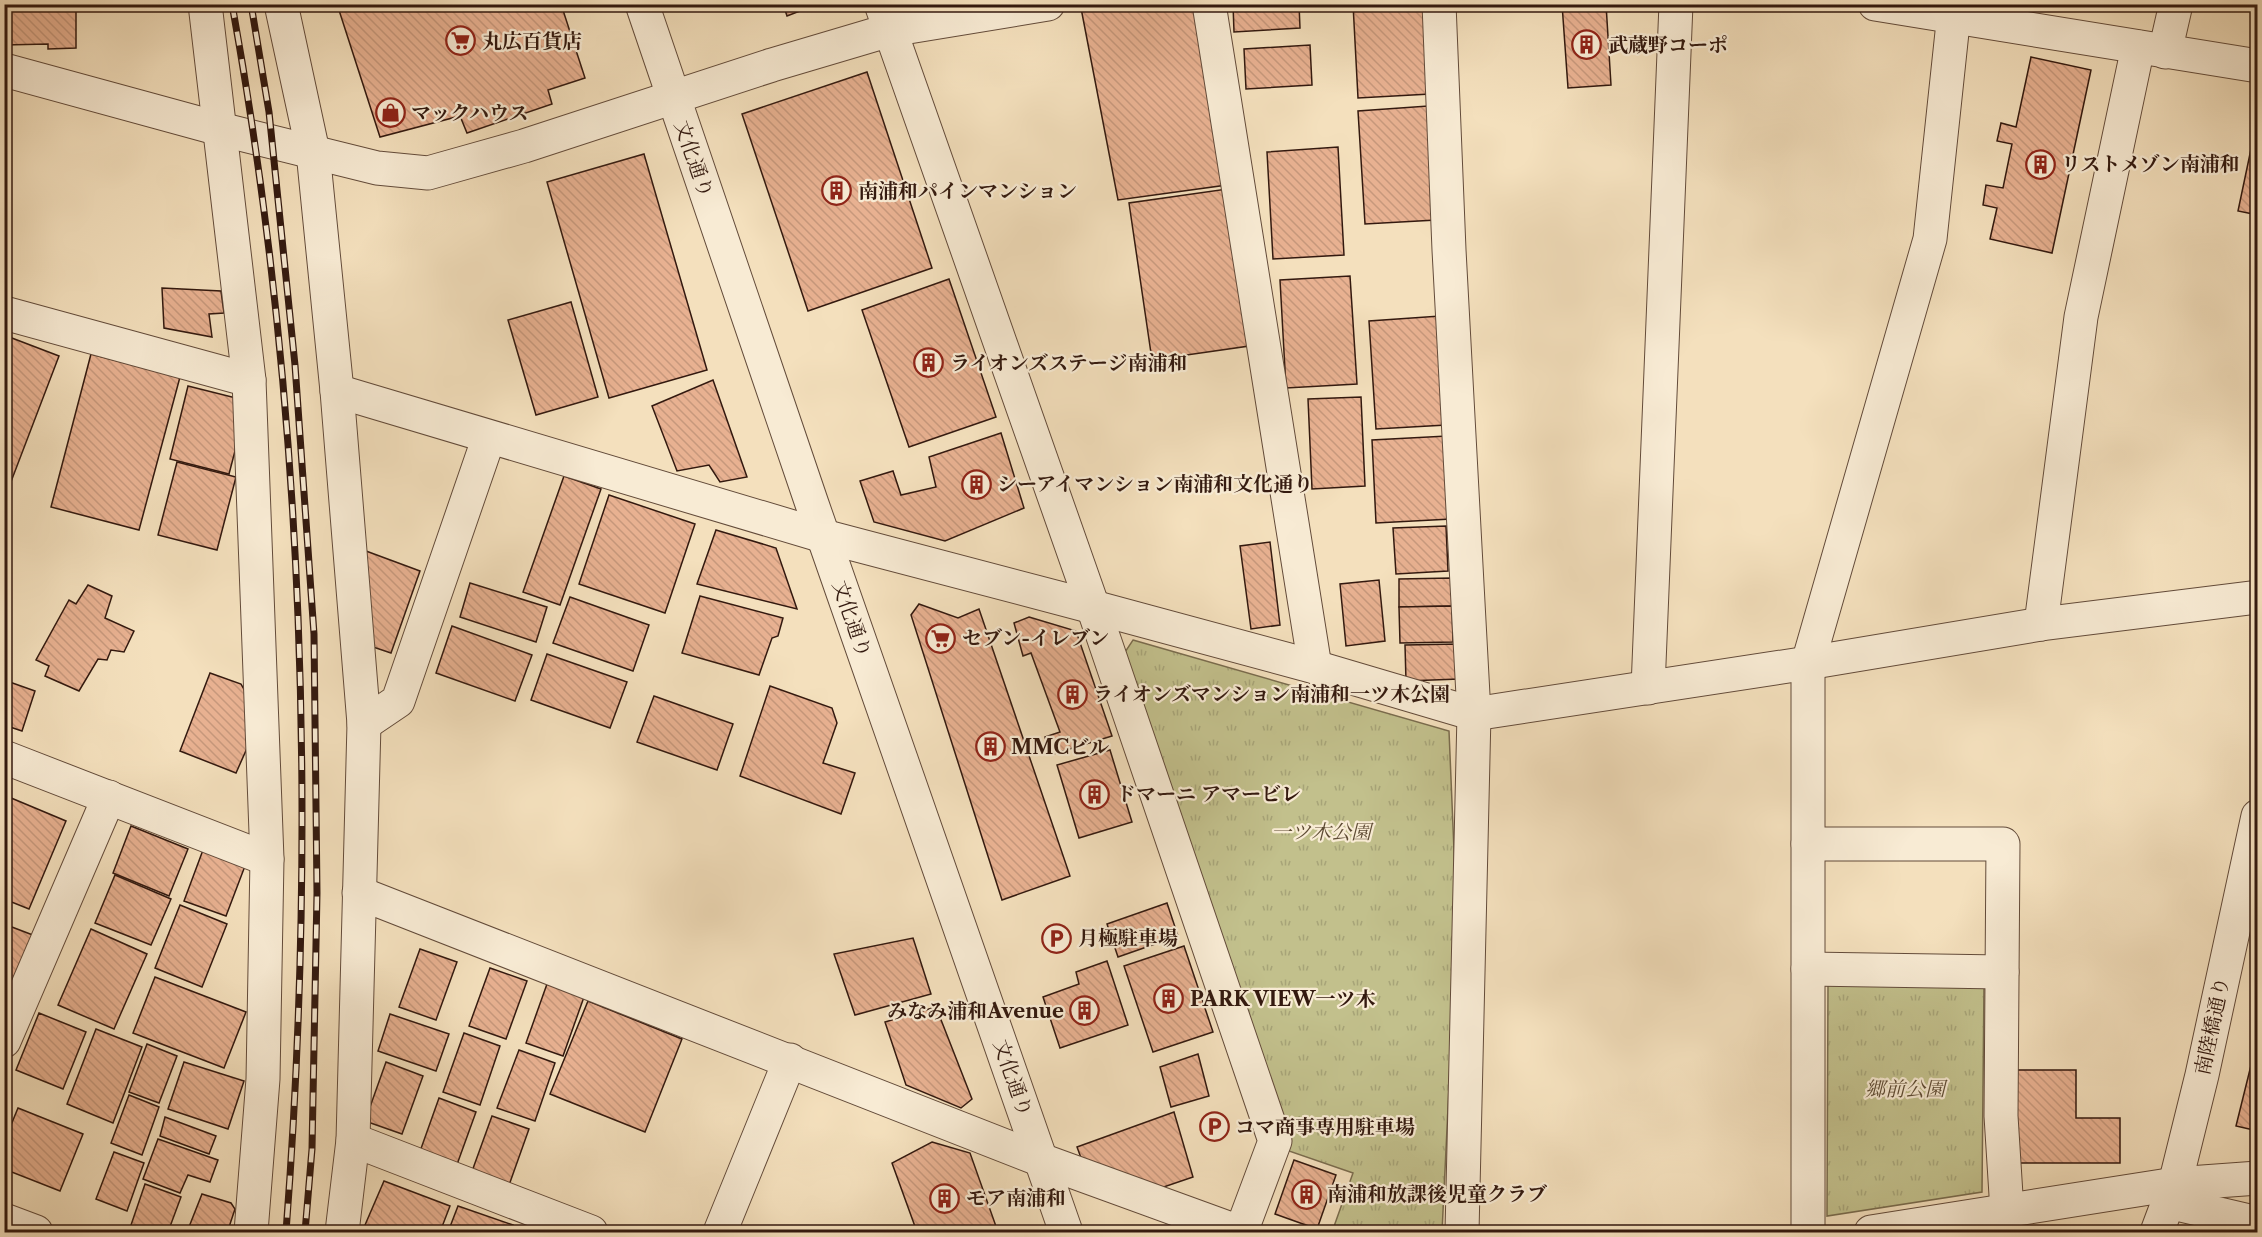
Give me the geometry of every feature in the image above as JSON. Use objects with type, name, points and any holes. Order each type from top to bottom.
[{"type":"street","points":[[205,4],[249,380],[267,859],[263,1079],[251,1233]]},
{"type":"street","points":[[281,4],[313,152],[337,391],[364,724],[353,1140],[342,1233]]},
{"type":"street","name":"文化通り","points":[[642,4],[823,536],[1066,1233]]},
{"type":"street","points":[[4,70],[220,129],[376,168],[428,173],[524,146],[673,97],[886,17],[1048,4]]},
{"type":"street","points":[[1209,4],[1315,668]]},
{"type":"street","points":[[1438,4],[1474,714],[1462,1233]]},
{"type":"street","points":[[1648,688],[1676,4]]},
{"type":"street","points":[[1875,4],[1954,11],[2152,49],[2258,66]]},
{"type":"street","points":[[2041,624],[2081,317],[2152,49],[2176,4]]},
{"type":"street","points":[[1808,1233],[1808,663],[1930,239],[1954,11]]},
{"type":"street","points":[[359,894],[790,1060],[1041,1160],[1240,1233],[1275,1141],[1093,607],[886,17]]},
{"type":"street","points":[[4,313],[249,380]]},
{"type":"street","points":[[337,391],[823,536],[1093,607],[1474,714],[1808,663],[2041,624],[2258,597]]},
{"type":"street","points":[[364,724],[398,701],[489,437]]},
{"type":"street","points":[[4,757],[267,859]]},
{"type":"street","points":[[4,1041],[109,797]]},
{"type":"street","name":"南陸橋通り","points":[[2157,1233],[2172,1193],[2202,1075],[2258,816]]},
{"type":"street","points":[[1808,844],[2003,844],[2001,1116],[2007,1211]]},
{"type":"street","points":[[1808,969],[2002,972]]},
{"type":"street","points":[[720,1233],[790,1060]]},
{"type":"street","points":[[353,1140],[591,1233]]},
{"type":"street","points":[[1871,1233],[2007,1211],[2172,1193],[2258,1178]]},
{"type":"street","points":[[2172,1193],[2258,1223]]},
{"type":"street","points":[[4,1220],[36,1233]]},
{"type":"green space","name":"一ツ木公園","points":[[1133,640],[1449,731],[1457,922],[1442,1232],[1332,1232],[1353,1173],[1286,1150],[1125,652]]},
{"type":"green space","name":"郷前公園","points":[[1828,985],[1984,985],[1982,1192],[1827,1216]]},
{"type":"building","points":[[4,4],[76,4],[76,48],[48,49],[48,44],[4,45]]},
{"type":"building","name":"丸広百貨店","points":[[337,4],[561,4],[585,78],[548,90],[552,104],[467,133],[460,116],[380,137]]},
{"type":"building","points":[[783,4],[818,4],[787,16]]},
{"type":"building","points":[[1105,4],[1202,4],[1234,184],[1118,200],[1081,8]]},
{"type":"building","points":[[1233,4],[1299,4],[1300,28],[1234,32]]},
{"type":"building","points":[[1353,4],[1426,4],[1430,94],[1358,98]]},
{"type":"building","name":"武蔵野コーポ","points":[[1562,4],[1606,4],[1611,85],[1568,88]]},
{"type":"building","points":[[1310,45],[1312,85],[1246,89],[1244,49]]},
{"type":"building","name":"リストメゾン南浦和","points":[[2031,57],[2091,70],[2052,253],[1990,239],[1997,208],[1983,205],[1986,185],[2003,188],[2012,144],[1997,141],[2001,123],[2016,127]]},
{"type":"building","name":"南浦和パインマンション","points":[[867,72],[932,268],[808,311],[742,114]]},
{"type":"building","points":[[1428,106],[1436,220],[1365,224],[1358,111]]},
{"type":"building","points":[[1338,147],[1344,255],[1273,259],[1267,152]]},
{"type":"building","points":[[2251,149],[2258,151],[2258,215],[2238,211]]},
{"type":"building","points":[[644,154],[707,370],[609,398],[547,182]]},
{"type":"building","points":[[1227,189],[1249,346],[1152,360],[1129,203]]},
{"type":"building","points":[[1350,276],[1357,384],[1286,388],[1280,280]]},
{"type":"building","name":"ライオンズステージ南浦和","points":[[949,279],[996,417],[909,447],[862,310]]},
{"type":"building","points":[[162,288],[221,291],[224,313],[209,314],[212,337],[164,328]]},
{"type":"building","points":[[571,302],[598,397],[536,415],[508,320]]},
{"type":"building","points":[[1440,316],[1446,425],[1376,429],[1369,321]]},
{"type":"building","points":[[4,335],[59,356],[4,500]]},
{"type":"building","points":[[91,354],[180,377],[139,530],[51,507]]},
{"type":"building","points":[[713,380],[747,477],[720,482],[709,465],[677,471],[652,406]]},
{"type":"building","points":[[188,386],[248,401],[229,474],[170,459]]},
{"type":"building","points":[[1361,397],[1365,486],[1312,489],[1308,399]]},
{"type":"building","name":"シーアイマンション南浦和文化通り","points":[[1001,433],[1024,508],[945,541],[874,522],[860,481],[893,471],[901,495],[936,487],[929,457]]},
{"type":"building","points":[[1447,436],[1451,519],[1376,523],[1372,440]]},
{"type":"building","points":[[177,462],[236,477],[217,550],[158,535]]},
{"type":"building","points":[[564,476],[601,489],[560,605],[523,592]]},
{"type":"building","points":[[609,495],[695,524],[665,613],[579,584]]},
{"type":"building","points":[[1446,526],[1448,571],[1396,574],[1393,528]]},
{"type":"building","points":[[716,530],[776,548],[797,609],[697,584]]},
{"type":"building","points":[[1270,542],[1280,625],[1251,629],[1240,546]]},
{"type":"building","points":[[366,551],[420,571],[391,653],[370,646]]},
{"type":"building","points":[[1452,578],[1452,606],[1399,607],[1399,579]]},
{"type":"building","points":[[1379,580],[1385,641],[1346,646],[1340,584]]},
{"type":"building","points":[[470,583],[547,607],[536,642],[460,617]]},
{"type":"building","points":[[88,585],[112,596],[105,618],[134,631],[124,652],[111,650],[107,660],[98,659],[79,691],[45,676],[49,666],[36,660],[69,600],[76,604]]},
{"type":"building","points":[[700,596],[783,618],[778,636],[772,638],[759,675],[682,653]]},
{"type":"building","points":[[570,597],[649,625],[633,671],[553,643]]},
{"type":"building","name":"MMCビル","points":[[919,604],[958,618],[979,609],[1070,876],[1002,900],[911,615]]},
{"type":"building","points":[[1452,606],[1453,642],[1400,643],[1399,607]]},
{"type":"building","name":"ライオンズマンション南浦和一ツ木公園","points":[[1029,617],[1076,631],[1112,736],[1050,755],[1045,737],[1060,732],[1031,653],[1023,656],[1014,623]]},
{"type":"building","points":[[452,626],[532,655],[515,701],[436,673]]},
{"type":"building","points":[[1458,644],[1459,679],[1406,681],[1405,645]]},
{"type":"building","points":[[547,654],[627,682],[610,728],[531,700]]},
{"type":"building","points":[[210,673],[241,684],[248,696],[248,746],[236,773],[180,751]]},
{"type":"building","points":[[4,680],[35,691],[22,731],[4,725]]},
{"type":"building","points":[[770,686],[832,708],[837,723],[823,763],[855,773],[841,814],[740,776]]},
{"type":"building","points":[[654,696],[733,724],[717,770],[637,742]]},
{"type":"building","name":"ドマーニ アマービレ","points":[[1110,750],[1132,822],[1079,838],[1057,765]]},
{"type":"building","points":[[4,795],[66,821],[29,909],[4,899]]},
{"type":"building","points":[[131,826],[188,849],[169,896],[113,873]]},
{"type":"building","points":[[203,850],[245,866],[226,916],[184,901]]},
{"type":"building","points":[[115,875],[171,899],[151,945],[95,923]]},
{"type":"building","points":[[1167,903],[1178,936],[1118,957],[1107,924]]},
{"type":"building","points":[[180,905],[227,924],[202,987],[155,968]]},
{"type":"building","points":[[4,924],[38,937],[15,994],[4,989]]},
{"type":"building","points":[[91,929],[147,954],[114,1029],[58,1005]]},
{"type":"building","points":[[913,938],[931,994],[855,1015],[834,954]]},
{"type":"building","name":"PARK VIEW一ツ木","points":[[1184,946],[1213,1032],[1153,1052],[1124,966]]},
{"type":"building","points":[[420,949],[457,962],[436,1020],[399,1007]]},
{"type":"building","name":"みなみ浦和Avenue","points":[[1107,961],[1128,1025],[1060,1048],[1043,997],[1079,984],[1076,972]]},
{"type":"building","points":[[490,968],[527,981],[506,1039],[469,1026]]},
{"type":"building","points":[[155,977],[246,1012],[224,1068],[133,1033]]},
{"type":"building","points":[[2258,980],[2258,1008],[2251,1006]]},
{"type":"building","points":[[547,984],[584,997],[563,1056],[526,1043]]},
{"type":"building","points":[[588,1001],[682,1039],[645,1132],[550,1094]]},
{"type":"building","points":[[936,1007],[972,1099],[961,1108],[906,1085],[885,1022]]},
{"type":"building","points":[[39,1013],[86,1032],[63,1089],[16,1070]]},
{"type":"building","points":[[390,1014],[449,1034],[436,1071],[378,1051]]},
{"type":"building","points":[[96,1029],[142,1047],[113,1123],[67,1104]]},
{"type":"building","points":[[464,1033],[500,1046],[480,1105],[443,1092]]},
{"type":"building","points":[[2258,1037],[2258,1131],[2236,1126]]},
{"type":"building","points":[[147,1044],[177,1056],[159,1103],[129,1092]]},
{"type":"building","points":[[519,1050],[555,1063],[535,1121],[497,1108]]},
{"type":"building","points":[[1198,1054],[1209,1096],[1171,1107],[1160,1067]]},
{"type":"building","points":[[184,1062],[244,1081],[228,1129],[168,1109]]},
{"type":"building","points":[[386,1062],[423,1076],[402,1134],[365,1121]]},
{"type":"building","points":[[2012,1070],[2076,1070],[2076,1118],[2120,1118],[2120,1163],[2012,1163]]},
{"type":"building","points":[[129,1095],[159,1107],[142,1155],[111,1143]]},
{"type":"building","points":[[439,1098],[476,1112],[455,1170],[418,1157]]},
{"type":"building","points":[[18,1108],[83,1134],[60,1191],[4,1169],[4,1142]]},
{"type":"building","points":[[1174,1112],[1193,1177],[1152,1191],[1084,1166],[1077,1147]]},
{"type":"building","points":[[492,1116],[529,1129],[508,1188],[471,1174]]},
{"type":"building","points":[[165,1117],[216,1136],[209,1154],[160,1136]]},
{"type":"building","points":[[158,1139],[218,1160],[210,1182],[188,1175],[180,1193],[143,1179]]},
{"type":"building","name":"モア南浦和","points":[[932,1142],[970,1153],[998,1232],[917,1232],[892,1163]]},
{"type":"building","points":[[114,1152],[144,1163],[127,1211],[96,1199]]},
{"type":"building","name":"南浦和放課後児童クラブ","points":[[1294,1160],[1336,1175],[1317,1229],[1275,1214]]},
{"type":"building","points":[[384,1181],[450,1206],[440,1232],[362,1232]]},
{"type":"building","points":[[145,1184],[181,1197],[168,1232],[142,1232],[130,1228]]},
{"type":"building","points":[[202,1194],[231,1203],[235,1209],[229,1227],[235,1230],[234,1232],[187,1232]]},
{"type":"building","points":[[458,1206],[513,1225],[510,1232],[448,1232]]},
{"type":"railway","points":[[232,4],[257,156],[276,308],[289,462],[298,616],[302,771],[301,925],[296,1079],[286,1232]]},
{"type":"railway","points":[[251,4],[269,112],[295,365],[314,634],[317,893],[312,1149],[305,1232]]},
{"type":"place","name":"丸広百貨店","points":[[461,41]]},
{"type":"place","name":"武蔵野コーポ","points":[[1587,45]]},
{"type":"place","name":"マックハウス","points":[[390,113]]},
{"type":"place","name":"リストメゾン南浦和","points":[[2040,164]]},
{"type":"place","name":"南浦和パインマンション","points":[[837,191]]},
{"type":"place","name":"ライオンズステージ南浦和","points":[[929,363]]},
{"type":"place","name":"シーアイマンション南浦和文化通り","points":[[976,484]]},
{"type":"place","name":"セブン-イレブン","points":[[941,638]]},
{"type":"place","name":"ライオンズマンション南浦和一ツ木公園","points":[[1072,694]]},
{"type":"place","name":"MMCビル","points":[[990,747]]},
{"type":"place","name":"ドマーニ アマービレ","points":[[1095,794]]},
{"type":"place","name":"月極駐車場","points":[[1057,938]]},
{"type":"place","name":"PARK VIEW一ツ木","points":[[1169,999]]},
{"type":"place","name":"みなみ浦和Avenue","points":[[1085,1011]]},
{"type":"place","name":"コマ商事専用駐車場","points":[[1214,1127]]},
{"type":"place","name":"南浦和放課後児童クラブ","points":[[1306,1194]]},
{"type":"place","name":"モア南浦和","points":[[945,1198]]}]
